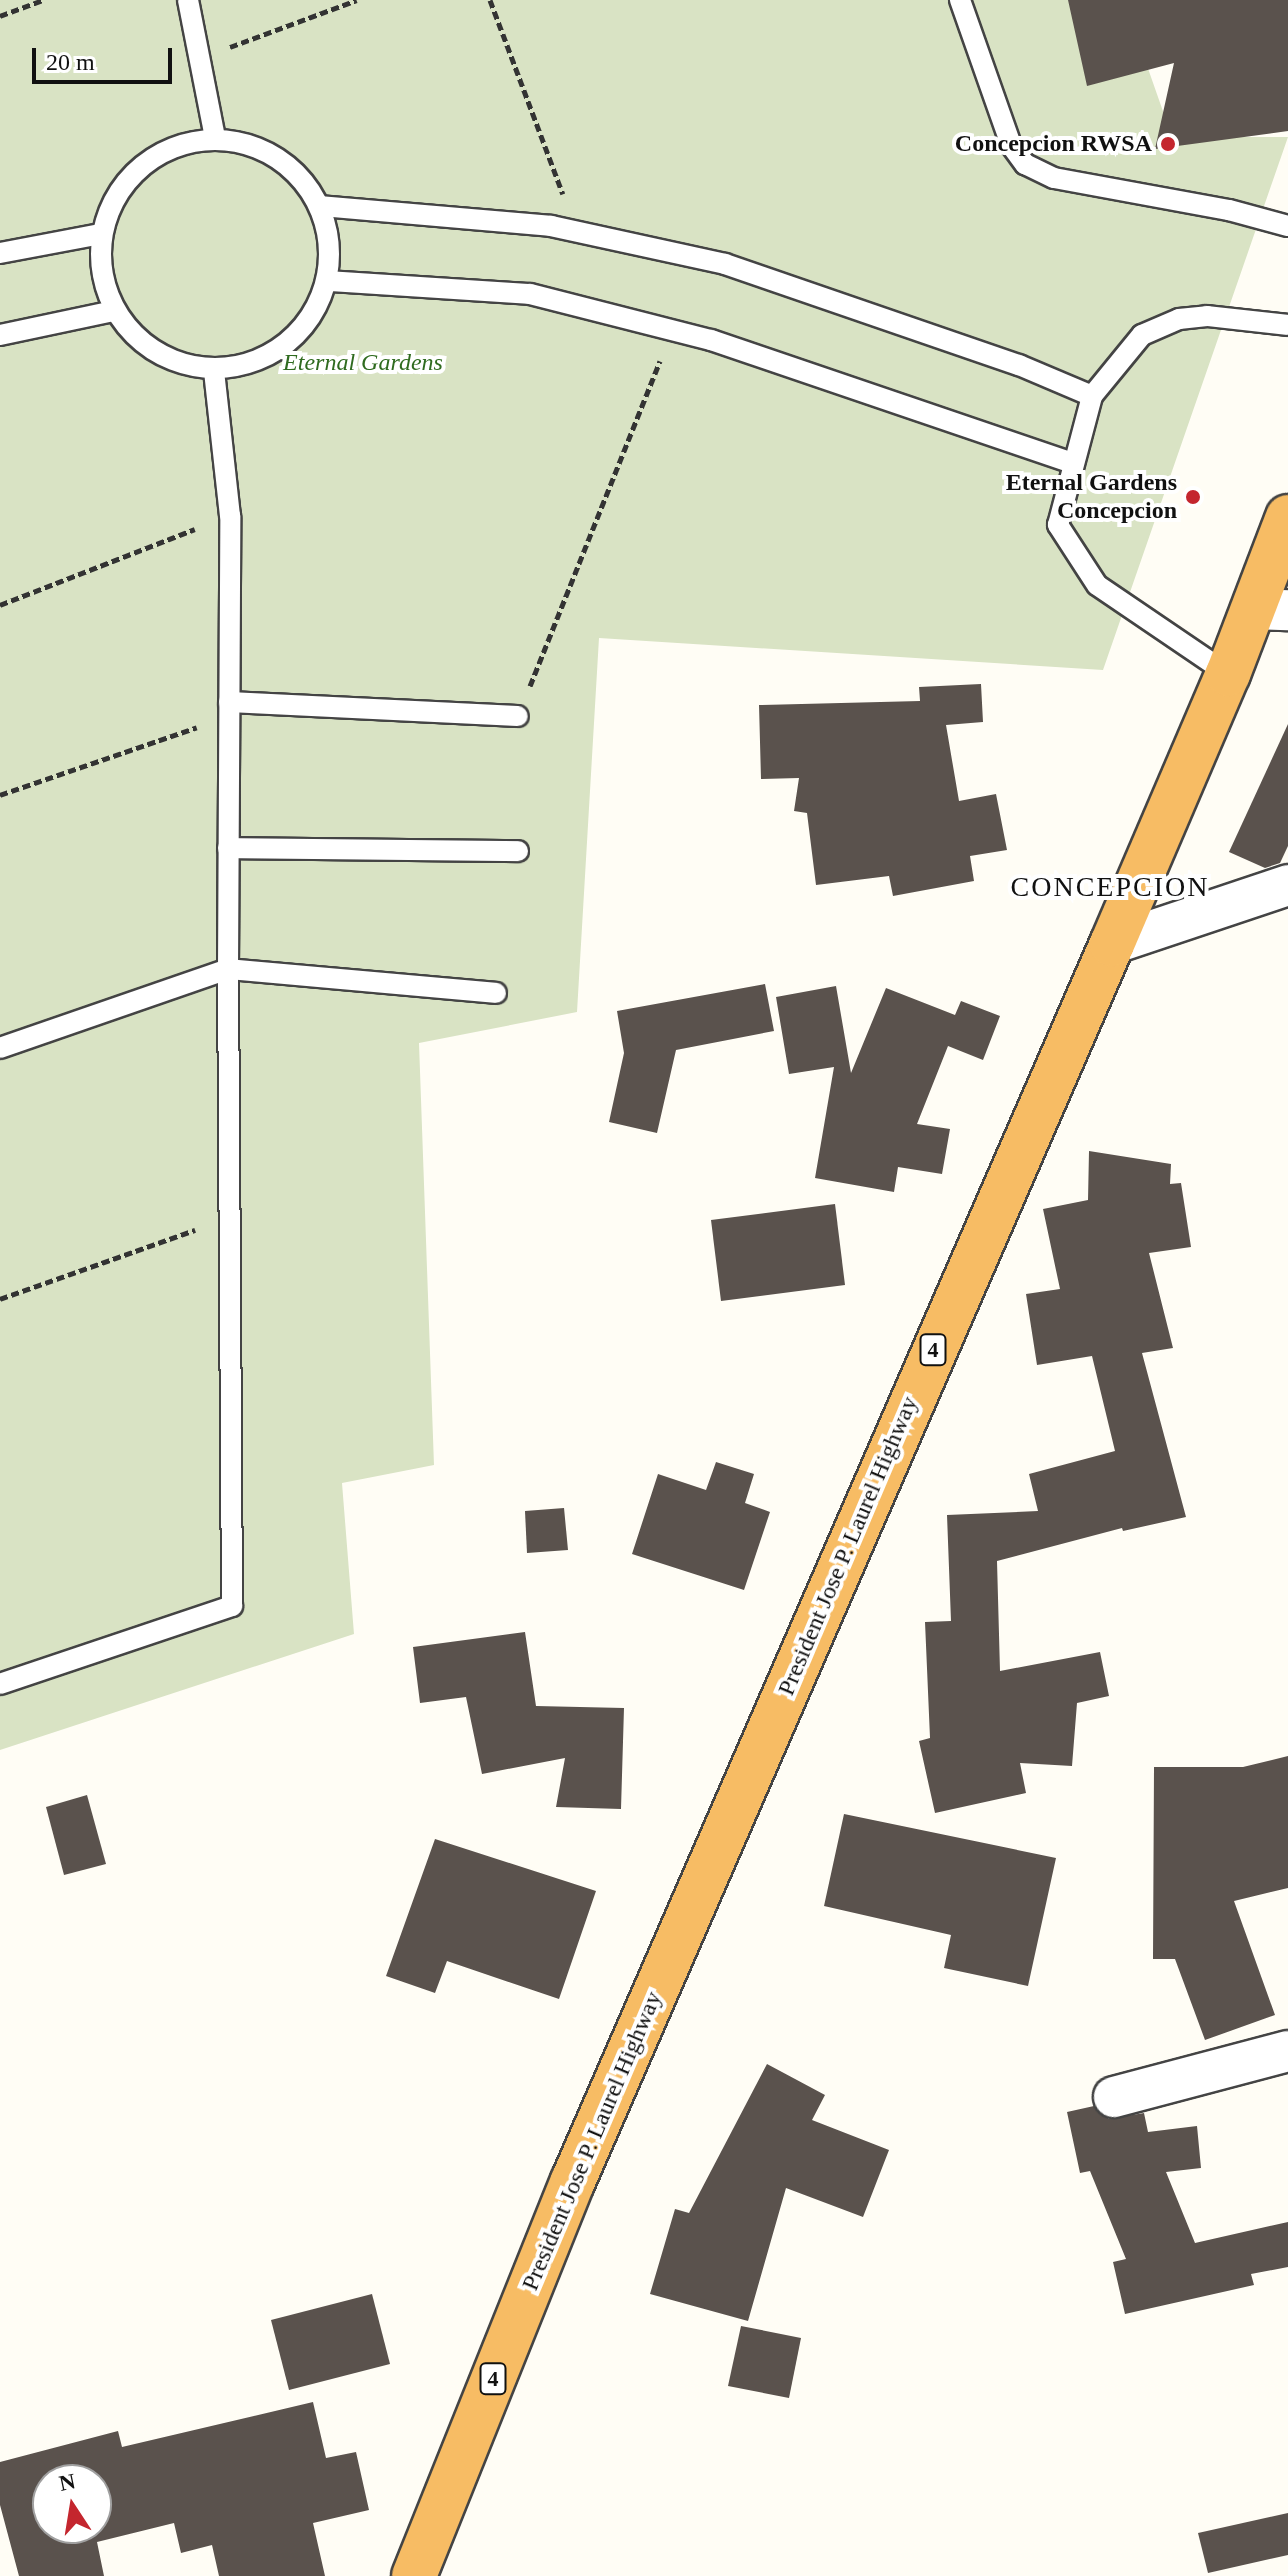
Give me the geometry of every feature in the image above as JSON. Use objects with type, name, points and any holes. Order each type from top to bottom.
[{"type":"highway","name":"President Jose P. Laurel Highway","points":[[414,2576],[573,2181],[1228,674],[1270,610],[1288,517]]},
{"type":"street","points":[[1112,944],[1288,885]]},
{"type":"street","points":[[1114,2097],[1288,2051]]},
{"type":"lane","points":[[188,0],[215,138]]},
{"type":"lane","points":[[960,0],[1011,145],[1025,164],[1054,178],[1229,210],[1288,226]]},
{"type":"lane","points":[[215,138],[262,148],[301,175],[320,206],[332,253],[329,281],[302,332],[263,360],[214,371],[156,354],[114,311],[100,274],[101,234],[122,185],[163,151],[215,138]]},
{"type":"lane","points":[[320,206],[577,231],[725,264],[1019,365],[1092,396]]},
{"type":"lane","points":[[0,253],[101,234]]},
{"type":"lane","points":[[329,281],[530,294],[673,331],[1073,463]]},
{"type":"lane","points":[[0,335],[114,311]]},
{"type":"lane","points":[[1228,674],[1097,585],[1058,525],[1092,396],[1142,335],[1179,319],[1207,316],[1288,325]]},
{"type":"lane","points":[[0,1684],[232,1606],[228,969],[230,516],[214,371]]},
{"type":"lane","points":[[229,709],[518,716]]},
{"type":"lane","points":[[228,848],[518,851]]},
{"type":"lane","points":[[0,1048],[228,969],[496,993]]},
{"type":"path","points":[[0,16],[43,0]]},
{"type":"path","points":[[200,59],[357,0]]},
{"type":"path","points":[[490,0],[577,231]]},
{"type":"path","points":[[518,716],[673,331]]},
{"type":"path","points":[[0,605],[230,516]]},
{"type":"path","points":[[0,795],[229,709]]},
{"type":"path","points":[[0,1299],[230,1217]]},
{"type":"green space","name":"Eternal Gardens","points":[[0,0],[1124,0],[1172,137],[1288,137],[1103,670],[599,638],[577,1012],[419,1043],[434,1465],[342,1483],[354,1634],[0,1750]]},
{"type":"building","points":[[1068,0],[1288,0],[1288,131],[1155,149],[1174,63],[1087,86]]},
{"type":"building","points":[[981,684],[983,722],[946,725],[959,801],[996,794],[1007,850],[970,856],[974,881],[893,896],[889,876],[816,885],[807,813],[794,811],[799,778],[761,779],[759,705],[920,701],[919,687]]},
{"type":"building","points":[[1288,724],[1288,846],[1280,863],[1265,868],[1229,852]]},
{"type":"building","points":[[765,984],[774,1031],[676,1050],[657,1133],[609,1122],[624,1053],[617,1011]]},
{"type":"building","points":[[836,986],[851,1073],[886,988],[955,1015],[961,1001],[1000,1016],[983,1060],[948,1046],[917,1124],[950,1129],[942,1174],[898,1167],[894,1192],[815,1178],[834,1067],[789,1074],[776,997]]},
{"type":"building","points":[[1089,1151],[1171,1164],[1170,1184],[1181,1183],[1191,1247],[1149,1253],[1173,1348],[1142,1353],[1186,1517],[1123,1531],[1122,1528],[997,1561],[1000,1671],[1100,1652],[1109,1696],[1077,1703],[1072,1766],[1020,1763],[1026,1793],[935,1813],[919,1741],[930,1738],[925,1622],[951,1621],[947,1515],[1038,1511],[1029,1474],[1115,1451],[1092,1356],[1037,1365],[1026,1294],[1060,1289],[1043,1209],[1088,1200]]},
{"type":"building","points":[[835,1204],[845,1285],[721,1301],[711,1220]]},
{"type":"building","points":[[716,1462],[754,1474],[745,1503],[770,1512],[744,1590],[632,1554],[658,1474],[706,1490]]},
{"type":"building","points":[[564,1508],[568,1550],[527,1553],[525,1511]]},
{"type":"building","points":[[525,1632],[536,1706],[624,1708],[621,1809],[556,1807],[565,1758],[482,1774],[466,1697],[420,1703],[413,1647]]},
{"type":"building","points":[[1288,1756],[1288,1888],[1234,1901],[1275,2015],[1205,2040],[1175,1959],[1153,1959],[1154,1767],[1243,1767]]},
{"type":"building","points":[[87,1795],[106,1864],[64,1875],[46,1807]]},
{"type":"building","points":[[844,1814],[1056,1858],[1028,1986],[944,1968],[951,1935],[824,1906]]},
{"type":"building","points":[[435,1839],[596,1891],[559,1999],[447,1961],[435,1993],[386,1976]]},
{"type":"building","points":[[767,2064],[825,2095],[812,2120],[889,2150],[863,2217],[786,2188],[748,2321],[650,2294],[675,2209],[689,2213]]},
{"type":"building","points":[[1094,2106],[1109,2119],[1144,2113],[1148,2132],[1197,2126],[1201,2168],[1166,2172],[1195,2243],[1288,2222],[1288,2267],[1251,2274],[1254,2285],[1125,2314],[1113,2262],[1126,2259],[1090,2171],[1080,2173],[1067,2112]]},
{"type":"building","points":[[372,2294],[390,2364],[289,2390],[271,2320]]},
{"type":"building","points":[[741,2326],[801,2338],[789,2398],[728,2386]]},
{"type":"building","points":[[313,2402],[326,2458],[356,2452],[369,2510],[313,2523],[325,2576],[219,2576],[212,2545],[181,2553],[174,2523],[112,2538],[112,2464],[32,2464],[32,2544],[97,2544],[104,2576],[19,2576],[0,2505],[0,2462],[118,2431],[122,2447]]},
{"type":"building","points":[[1288,2513],[1288,2555],[1208,2573],[1198,2533]]},
{"type":"place","name":"Concepcion RWSA","points":[[1168,144]]},
{"type":"place","name":"Eternal Gardens Concepcion","points":[[1193,497]]},
{"type":"district","name":"CONCEPCION","points":[[1110,887]]}]
